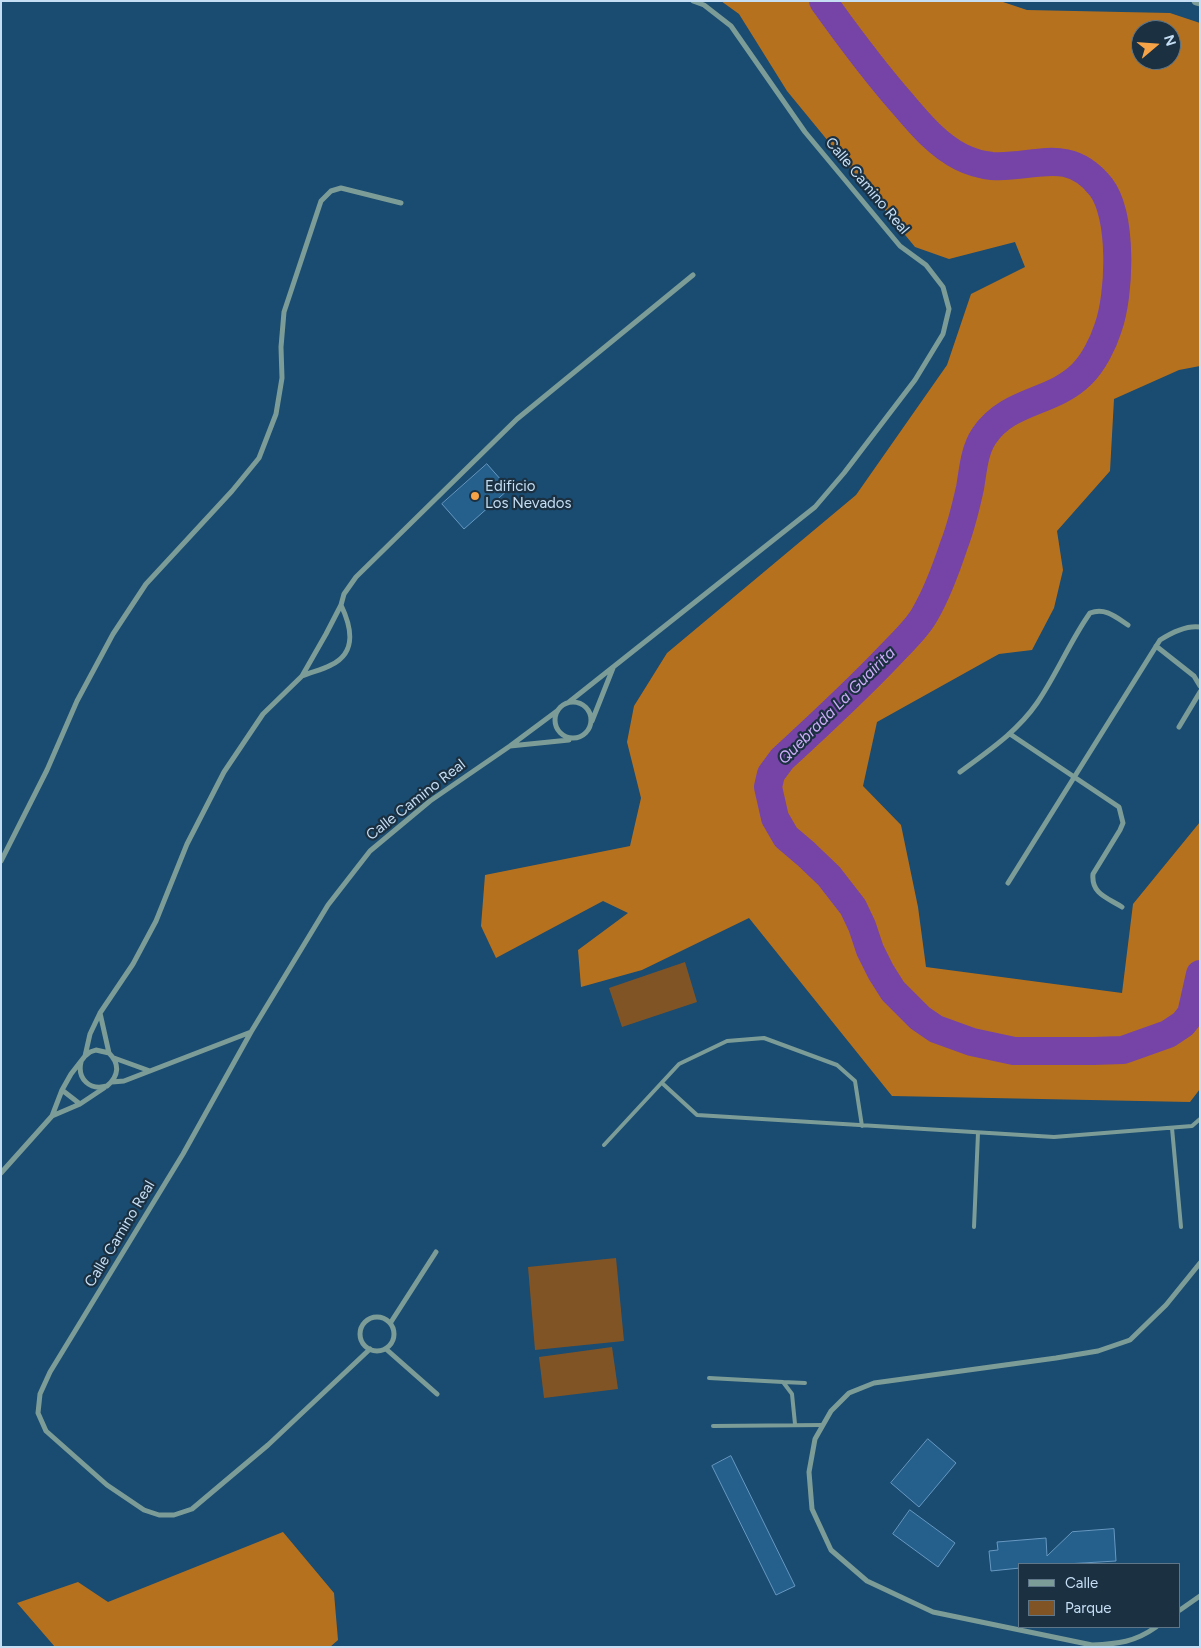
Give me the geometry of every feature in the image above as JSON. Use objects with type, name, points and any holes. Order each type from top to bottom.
[{"type":"street","name":"Calle Camino Real","points":[[370,1349],[268,1445],[192,1509],[174,1515],[159,1515],[144,1510],[107,1485],[46,1431],[38,1413],[40,1394],[50,1372],[183,1154],[251,1032],[328,904],[370,851],[430,801],[510,746],[613,668],[776,536],[815,507],[844,473],[915,380],[943,334],[949,309],[943,286],[926,266],[900,246],[806,132],[731,26],[704,5],[693,1]]},
{"type":"street","points":[[1196,1],[1200,2]]},
{"type":"street","points":[[1,861],[47,770],[78,701],[113,634],[146,584],[232,491],[259,458],[276,414],[282,378],[281,347],[284,312],[321,201],[331,191],[341,188],[401,203]]},
{"type":"street","points":[[1,1173],[52,1116],[62,1090],[71,1074],[85,1056],[90,1034],[100,1013],[133,964],[156,921],[187,844],[224,772],[263,714],[302,676],[341,605],[344,594],[365,567],[517,419],[693,275]]},
{"type":"street","points":[[302,676],[340,660],[348,649],[351,631],[349,621],[341,605]]},
{"type":"street","points":[[960,772],[1010,734],[1024,720],[1041,696],[1090,613],[1099,610],[1111,614],[1128,625]]},
{"type":"street","points":[[1008,883],[1160,640],[1169,634],[1185,629],[1200,628]]},
{"type":"street","points":[[1156,646],[1194,676],[1200,686]]},
{"type":"street","name":"Calle Camino Real","points":[[510,746],[576,739],[584,736],[589,730],[613,668]]},
{"type":"street","points":[[1178,727],[1200,692]]},
{"type":"street","points":[[569,702],[577,702],[586,706],[591,713],[592,722]]},
{"type":"street","points":[[557,711],[556,727],[561,734],[568,738],[576,739]]},
{"type":"street","points":[[1010,734],[1117,804],[1121,812],[1122,822],[1120,830],[1093,874],[1092,880],[1096,891],[1122,907]]},
{"type":"street","points":[[52,1116],[80,1104],[112,1082],[117,1070],[100,1013]]},
{"type":"street","points":[[112,1082],[124,1081],[251,1032]]},
{"type":"street","points":[[85,1056],[96,1050],[151,1071]]},
{"type":"street","points":[[81,1062],[81,1074],[88,1085],[94,1087],[107,1086]]},
{"type":"street","points":[[62,1090],[80,1104]]},
{"type":"street","points":[[391,1322],[436,1252]]},
{"type":"street","points":[[1155,1628],[1143,1636],[1118,1644],[1092,1645],[933,1612],[867,1581],[832,1550],[812,1509],[809,1472],[816,1439],[823,1425],[831,1411],[849,1393],[874,1383],[1098,1351],[1130,1340],[1166,1306],[1200,1263]]},
{"type":"street","points":[[374,1316],[386,1318],[391,1322],[395,1334],[391,1345],[386,1349],[375,1351],[365,1346],[360,1334],[364,1323],[374,1316]]},
{"type":"street","points":[[386,1349],[437,1394]]},
{"type":"street","points":[[1181,1609],[1200,1596]]},
{"type":"lane","points":[[604,1146],[679,1064],[727,1041],[764,1038],[837,1065],[855,1082],[862,1126]]},
{"type":"lane","points":[[662,1083],[697,1115],[1054,1138],[1192,1126],[1200,1119]]},
{"type":"lane","points":[[1172,1128],[1181,1227]]},
{"type":"lane","points":[[974,1227],[978,1133]]},
{"type":"lane","points":[[709,1378],[806,1383]]},
{"type":"lane","points":[[783,1382],[792,1394],[796,1424]]},
{"type":"lane","points":[[713,1426],[823,1425]]},
{"type":"green space","points":[[685,962],[697,1002],[622,1027],[609,988]]},
{"type":"green space","points":[[616,1258],[624,1341],[535,1350],[528,1267]]},
{"type":"green space","points":[[612,1347],[618,1389],[544,1398],[539,1357]]},
{"type":"shaded area","points":[[721,1],[1000,1],[1027,10],[1170,13],[1200,23],[1200,366],[1179,370],[1114,399],[1110,471],[1057,531],[1063,570],[1054,608],[1032,650],[999,654],[877,722],[863,786],[901,825],[918,907],[926,967],[1122,993],[1133,904],[1200,822],[1200,1089],[1190,1102],[892,1096],[749,918],[642,970],[581,987],[578,950],[628,913],[603,901],[496,958],[481,926],[485,875],[630,846],[641,798],[627,742],[634,706],[667,653],[856,495],[947,365],[971,294],[1025,267],[1015,242],[949,259],[915,247],[787,91],[739,14]]},
{"type":"shaded area","points":[[283,1532],[334,1593],[338,1640],[330,1647],[55,1647],[17,1603],[78,1582],[108,1602]]},
{"type":"building","name":"Edificio Los Nevados","points":[[487,464],[509,489],[464,529],[442,504]]},
{"type":"building","points":[[928,1439],[956,1463],[919,1507],[891,1483]]},
{"type":"building","points":[[731,1456],[795,1586],[776,1595],[712,1466]]},
{"type":"building","points":[[910,1510],[955,1543],[938,1567],[893,1534]]},
{"type":"building","points":[[1114,1529],[1116,1561],[1018,1563],[1018,1568],[991,1571],[989,1551],[998,1550],[997,1542],[1046,1538],[1047,1556],[1072,1532]]},
{"type":"waterway","name":"Quebrada La Guairita","points":[[823,1],[871,66],[908,111],[929,133],[952,152],[968,160],[992,166],[1050,162],[1063,163],[1076,166],[1089,174],[1101,187],[1108,200],[1113,217],[1116,236],[1117,277],[1112,314],[1108,328],[1097,353],[1086,370],[1070,384],[1058,391],[1006,415],[994,424],[984,436],[976,455],[959,531],[941,580],[922,620],[837,708],[782,759],[771,774],[768,787],[775,818],[786,837],[829,876],[853,907],[870,950],[893,991],[920,1018],[936,1029],[972,1042],[1014,1051],[1123,1050],[1168,1034],[1183,1024],[1191,1014],[1200,974]]},
{"type":"place","name":"Edificio Los Nevados","points":[[475,496]]}]
